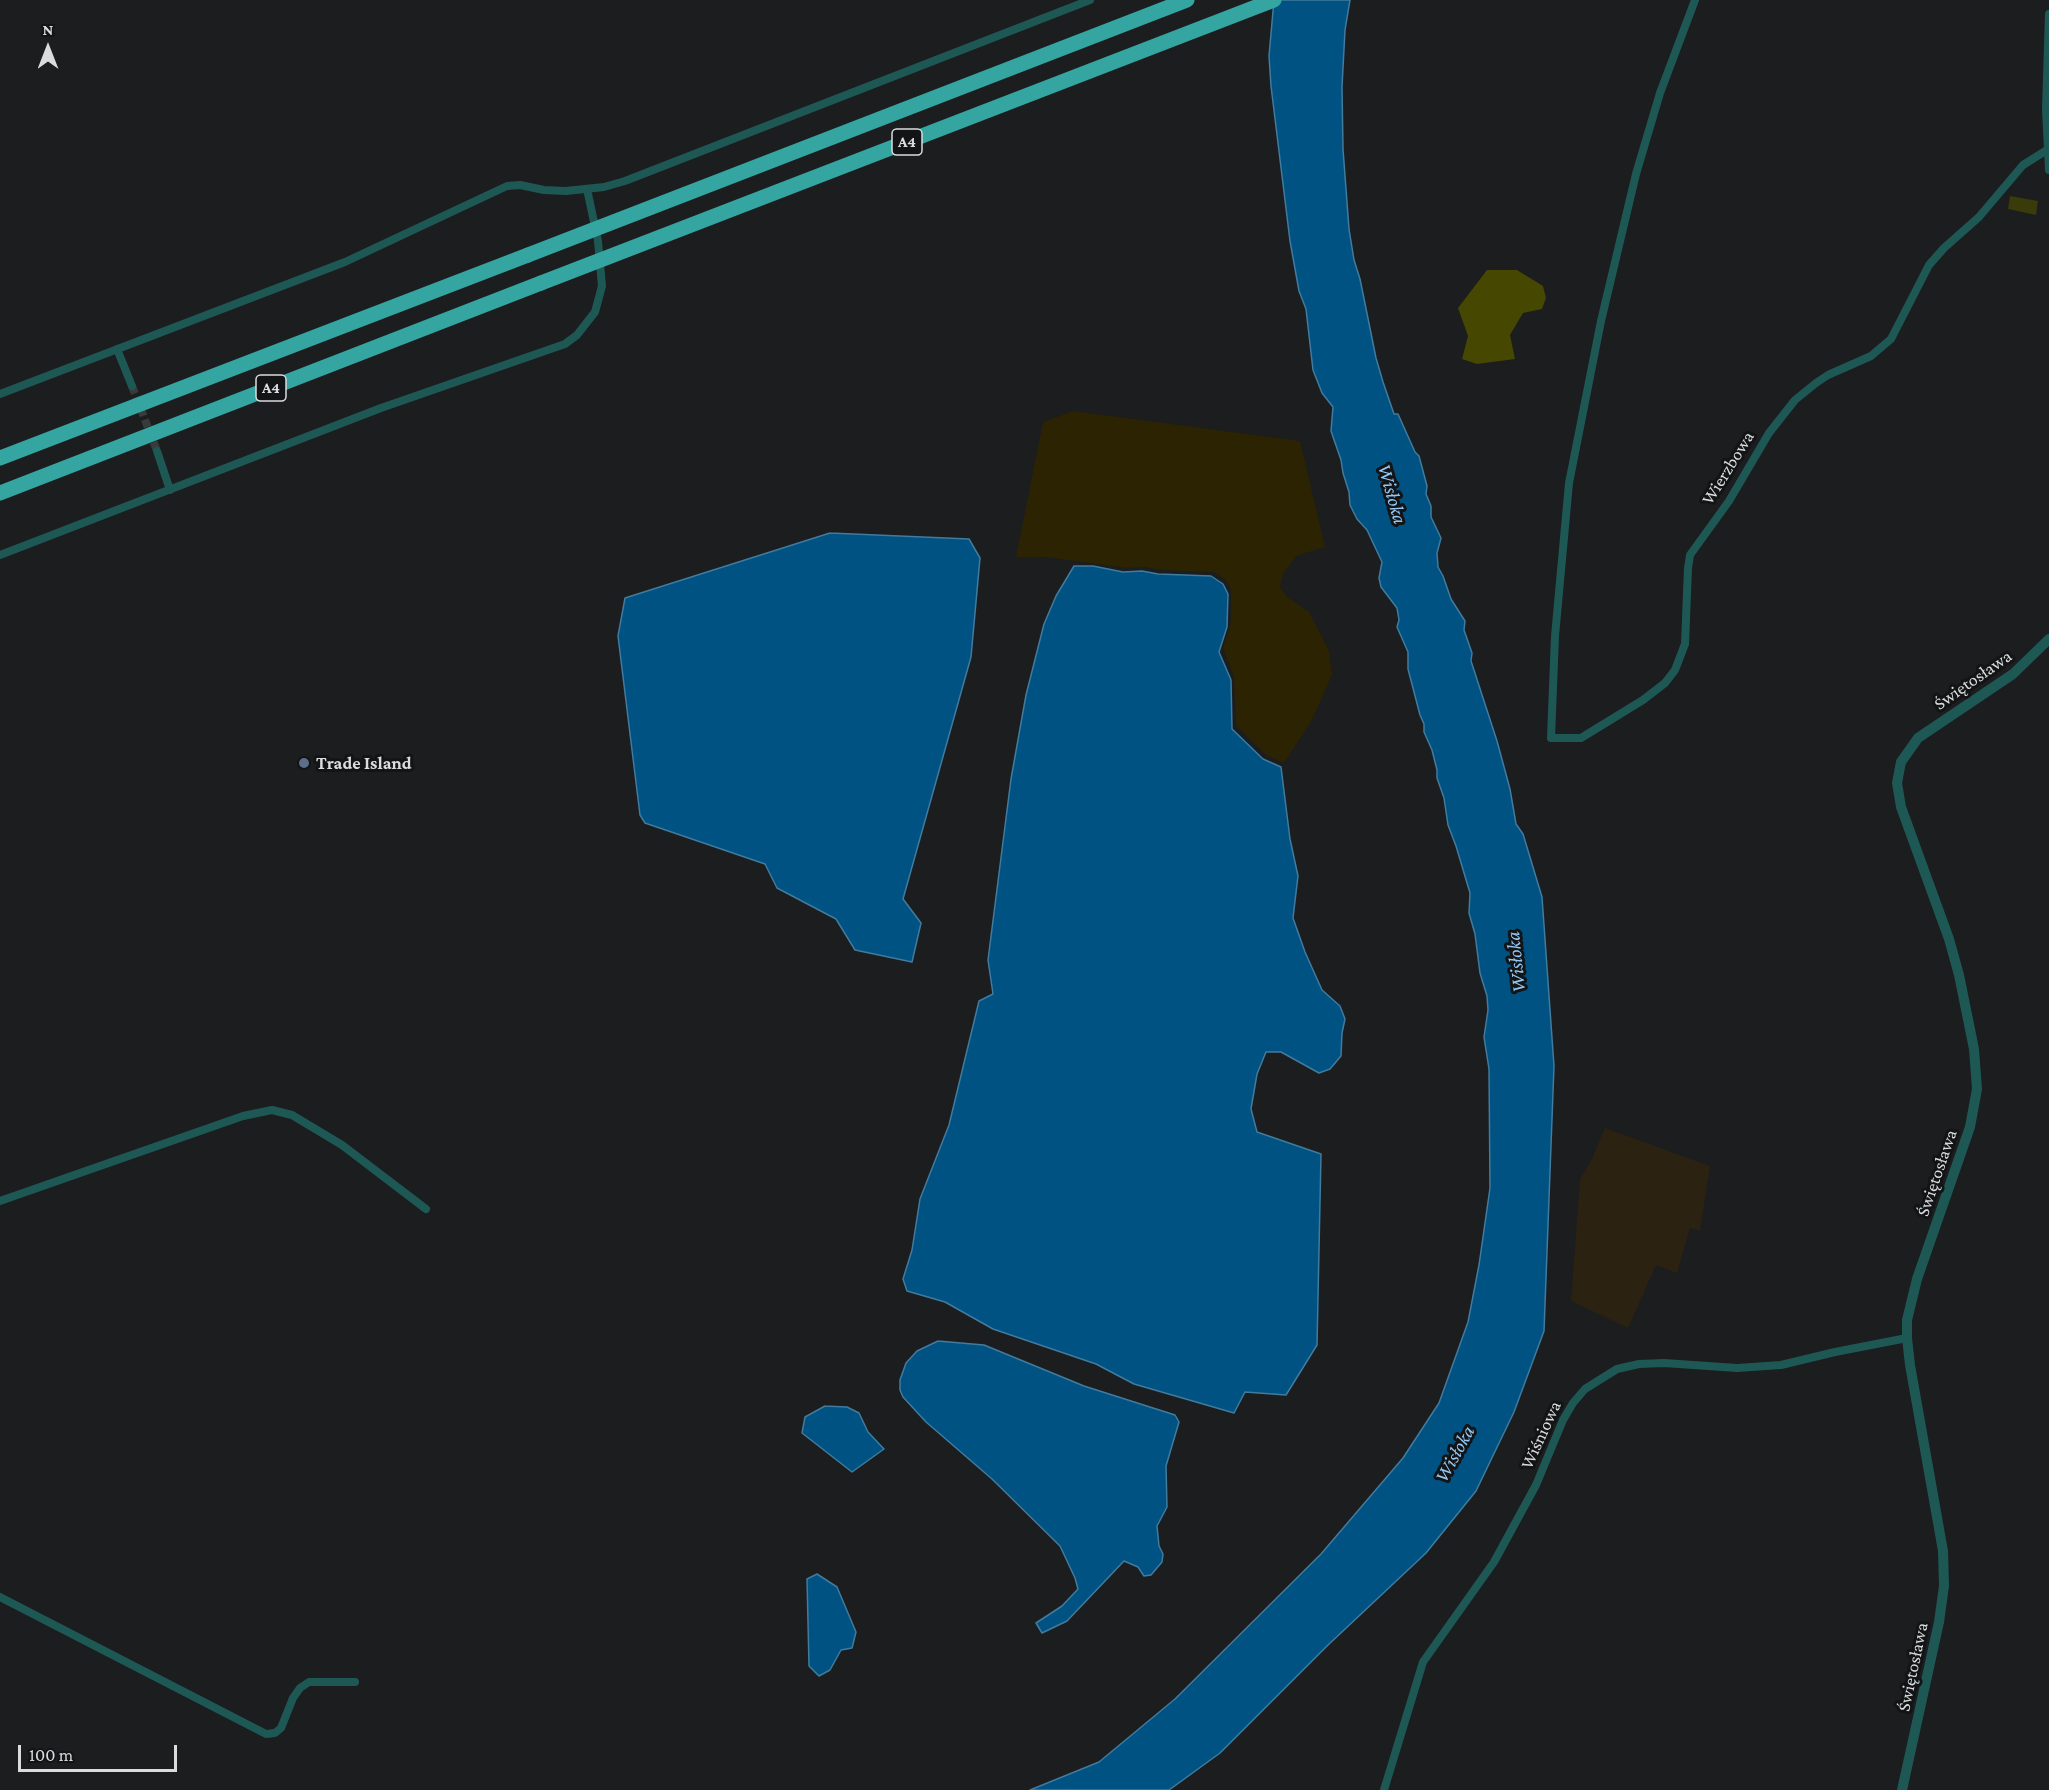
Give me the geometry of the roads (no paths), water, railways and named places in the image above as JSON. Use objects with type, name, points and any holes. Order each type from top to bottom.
[{"type":"highway","name":"A4","points":[[0,458],[1187,0]]},
{"type":"highway","name":"A4","points":[[0,493],[1274,0]]},
{"type":"street","points":[[0,394],[345,262],[507,186],[520,185],[544,190],[566,191],[625,181],[1090,0]]},
{"type":"street","name":"Wierzbowa","points":[[1695,0],[1660,93],[1636,174],[1601,321],[1569,483],[1555,636],[1551,738],[1581,738],[1643,700],[1665,682],[1675,670],[1685,644],[1690,555],[1729,501],[1769,433],[1795,400],[1816,382],[1870,356],[1892,339],[1929,265],[1944,248],[1979,217],[2023,165],[2047,150]]},
{"type":"street","points":[[2049,14],[2047,150],[2049,170]]},
{"type":"street","points":[[0,555],[393,404],[565,344],[577,335],[595,312],[602,286],[598,241],[587,189]]},
{"type":"street","points":[[117,349],[132,386]]},
{"type":"street","points":[[157,451],[170,490]]},
{"type":"street","name":"Świętosława","points":[[1902,1790],[1939,1622],[1944,1580],[1941,1538],[1906,1338],[1910,1300],[1960,1160],[1974,1112],[1977,1089],[1974,1049],[1959,975],[1945,928],[1901,807],[1897,783],[1901,762],[1918,738],[2013,674],[2049,639]]},
{"type":"street","points":[[0,1201],[243,1116],[272,1110],[292,1115],[342,1145],[426,1209]]},
{"type":"street","name":"Wiśniowa","points":[[1384,1790],[1423,1662],[1494,1562],[1536,1485],[1563,1420],[1585,1389],[1617,1369],[1639,1364],[1664,1363],[1737,1368],[1780,1365],[1906,1338]]},
{"type":"street","points":[[0,1597],[266,1734],[275,1733],[281,1728],[300,1688],[309,1682],[355,1682]]},
{"type":"water","name":"Wisłoka","points":[[1274,0],[1350,0],[1345,30],[1342,87],[1343,149],[1349,229],[1354,260],[1383,382],[1394,414],[1398,414],[1419,456],[1427,486],[1426,494],[1431,506],[1431,517],[1441,538],[1437,553],[1438,567],[1451,599],[1465,621],[1464,630],[1472,653],[1471,661],[1497,741],[1510,789],[1516,824],[1523,834],[1542,897],[1554,1066],[1544,1331],[1514,1412],[1476,1491],[1426,1553],[1327,1646],[1220,1753],[1169,1790],[1030,1790],[1099,1762],[1175,1699],[1321,1554],[1403,1458],[1439,1403],[1468,1322],[1490,1188],[1489,1069],[1484,1037],[1488,1010],[1475,934],[1469,913],[1470,893],[1448,825],[1432,750],[1424,732],[1424,724],[1408,669],[1408,652],[1397,627],[1399,620],[1397,608],[1381,587],[1379,578],[1382,562],[1367,530],[1357,519],[1350,505],[1341,460],[1331,431],[1333,407],[1322,393],[1313,370],[1306,309],[1299,291],[1290,241],[1271,86],[1269,56]]},
{"type":"water","points":[[830,533],[969,539],[980,558],[971,657],[903,899],[921,923],[912,962],[855,950],[836,919],[777,888],[765,864],[645,823],[640,815],[618,636],[625,598]]},
{"type":"water","points":[[1074,566],[1093,566],[1123,572],[1142,571],[1158,574],[1211,576],[1223,584],[1228,594],[1227,627],[1219,652],[1231,680],[1232,729],[1263,759],[1281,767],[1290,839],[1298,876],[1293,918],[1322,990],[1340,1006],[1345,1019],[1341,1056],[1330,1069],[1319,1073],[1281,1052],[1266,1052],[1257,1074],[1251,1109],[1257,1132],[1321,1154],[1317,1345],[1286,1395],[1245,1392],[1234,1413],[1134,1384],[1096,1364],[993,1329],[945,1302],[907,1291],[903,1279],[912,1250],[920,1199],[949,1125],[979,1001],[993,994],[988,960],[1011,779],[1026,695],[1044,624],[1056,596]]},
{"type":"water","points":[[938,1341],[984,1345],[1084,1386],[1175,1415],[1179,1422],[1166,1466],[1167,1507],[1157,1526],[1159,1546],[1163,1554],[1162,1562],[1151,1575],[1144,1576],[1138,1567],[1124,1561],[1067,1621],[1042,1633],[1036,1623],[1062,1606],[1078,1589],[1060,1546],[992,1479],[926,1422],[903,1397],[900,1390],[900,1380],[906,1363],[917,1351]]},
{"type":"water","points":[[825,1406],[847,1407],[859,1413],[868,1432],[884,1449],[852,1472],[802,1433],[805,1417]]},
{"type":"water","points":[[817,1574],[837,1587],[856,1632],[852,1648],[841,1650],[830,1670],[819,1676],[809,1666],[807,1579]]},
{"type":"tunnel","points":[[132,386],[157,451]]},
{"type":"place","name":"Trade Island","points":[[304,763]]}]
